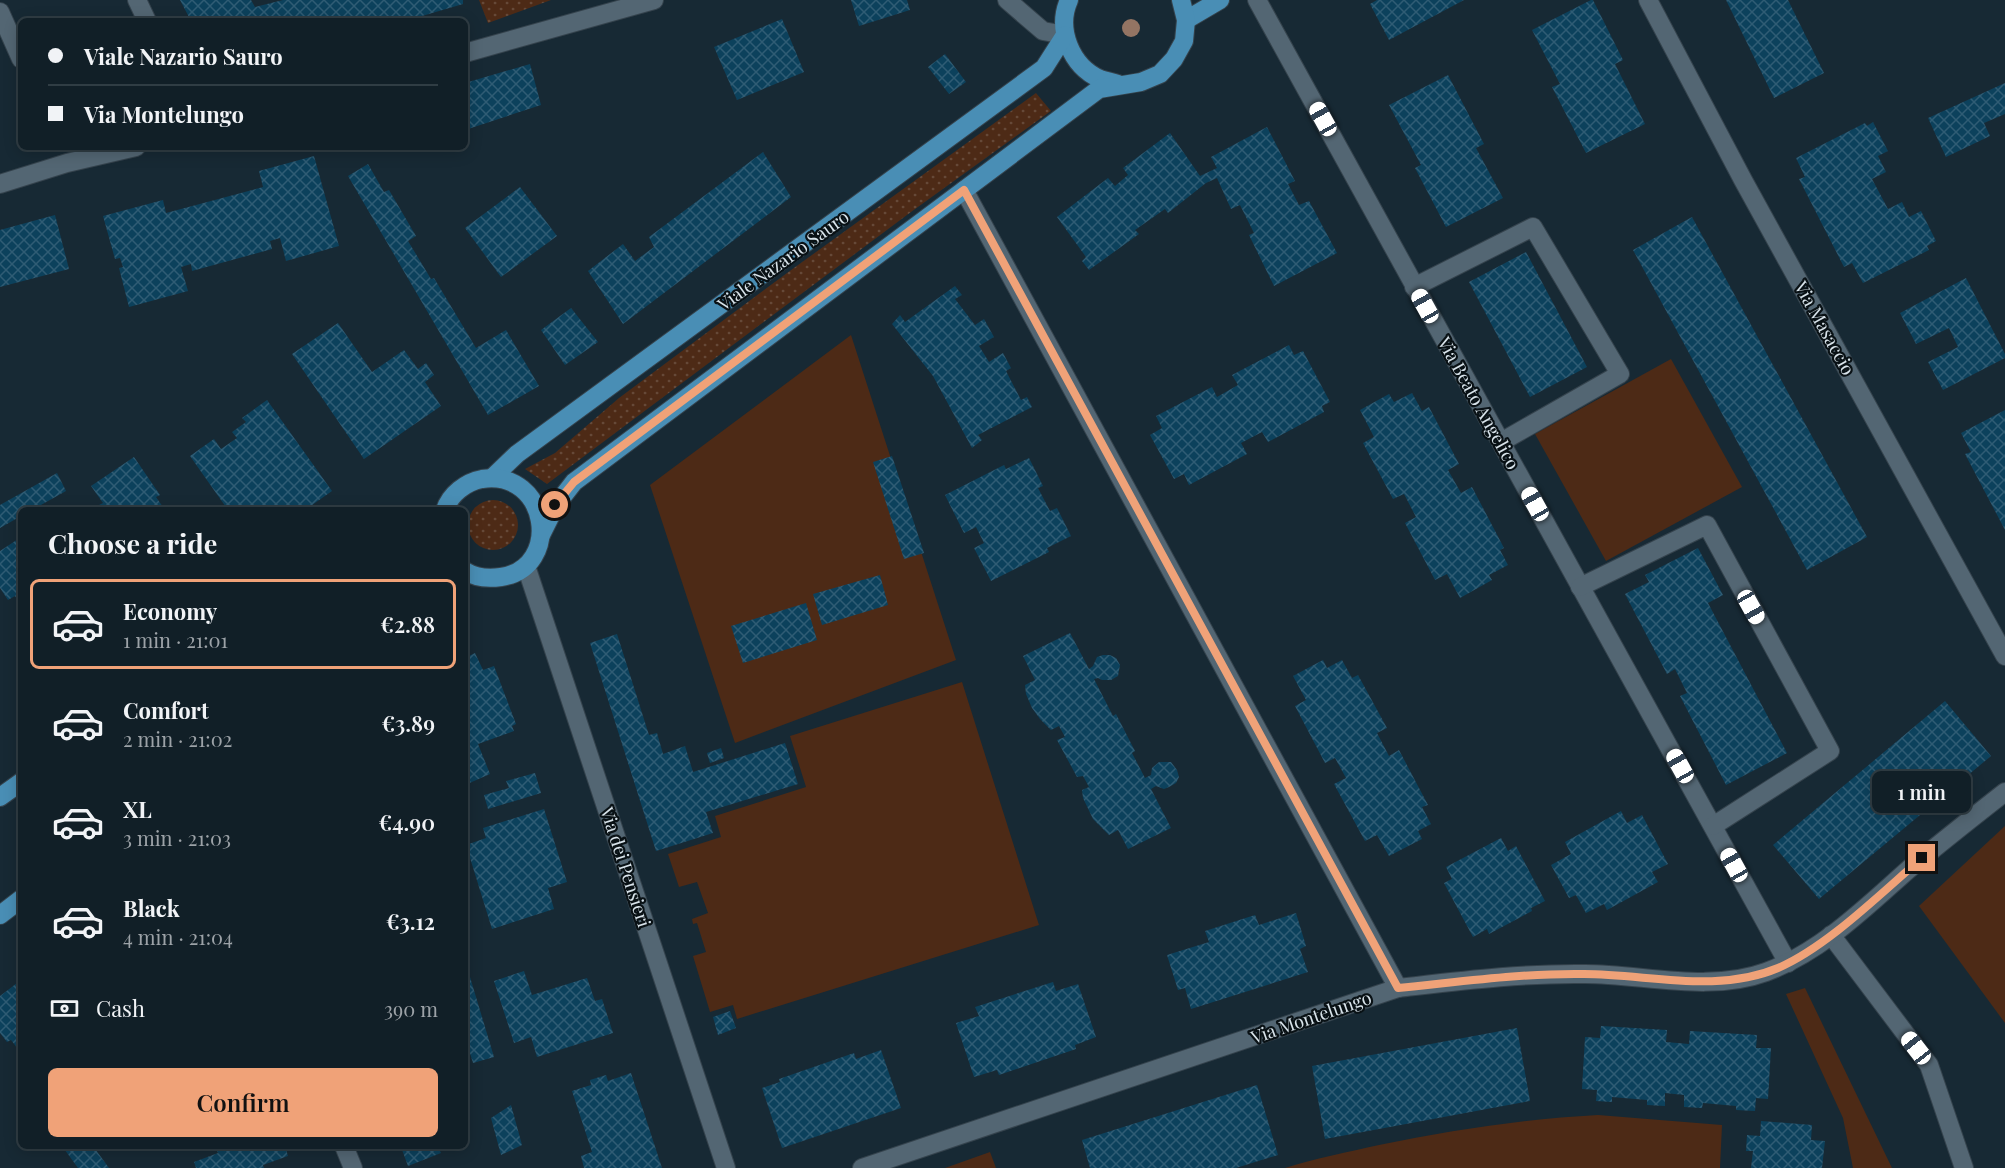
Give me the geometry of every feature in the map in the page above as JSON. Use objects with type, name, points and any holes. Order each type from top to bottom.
[{"type":"main road","name":"Viale Nazario Sauro","points":[[492,478],[517,454],[1044,68],[1065,35],[1064,21],[1069,0]]},
{"type":"main road","points":[[468,574],[490,579],[506,576],[526,567],[555,505],[574,482],[1099,90],[1120,84],[1141,82],[1160,74],[1174,60],[1184,41],[1186,20],[1181,0]]},
{"type":"main road","points":[[1186,20],[1220,0]]},
{"type":"main road","points":[[1065,35],[1071,53],[1084,68],[1100,79],[1120,84]]},
{"type":"main road","points":[[447,507],[458,490],[474,481],[492,478],[506,480],[519,486],[529,495],[539,514],[541,535]]},
{"type":"main road","points":[[0,796],[18,784]]},
{"type":"main road","points":[[0,915],[18,902]]},
{"type":"street","points":[[136,0],[145,18]]},
{"type":"street","points":[[468,52],[654,0]]},
{"type":"street","points":[[1007,0],[1043,31],[1065,35]]},
{"type":"street","name":"Via Beato Angelico","points":[[1257,0],[1788,963]]},
{"type":"street","name":"Via Masaccio","points":[[1648,0],[1743,180],[2005,656]]},
{"type":"street","points":[[0,12],[18,52]]},
{"type":"street","points":[[0,184],[63,155],[109,150]]},
{"type":"street","points":[[964,190],[1398,988]]},
{"type":"street","points":[[1414,287],[1533,227],[1620,374],[1501,442]]},
{"type":"street","points":[[1580,587],[1707,525],[1830,751],[1713,826]]},
{"type":"street","name":"Via dei Pensieri","points":[[526,567],[726,1168]]},
{"type":"street","name":"Via Montelungo","points":[[862,1168],[1398,988],[1485,978],[1582,974],[1697,981],[1751,977],[1788,963],[1831,935],[2005,792]]},
{"type":"street","points":[[1831,935],[1929,1065],[1964,1168]]},
{"type":"street","points":[[345,1149],[353,1168]]},
{"type":"shaded area","points":[[479,0],[551,0],[488,23]]},
{"type":"shaded area","points":[[1036,93],[1051,111],[911,212],[547,484],[525,469],[555,453],[619,398]]},
{"type":"shaded area","points":[[851,335],[956,660],[735,743],[650,485]]},
{"type":"shaded area","points":[[1671,359],[1742,487],[1606,561],[1535,434]]},
{"type":"shaded area","points":[[488,500],[498,500],[511,507],[518,520],[518,530],[511,543],[498,550],[488,550],[479,546],[472,539],[468,530],[468,520],[472,511],[479,504]]},
{"type":"shaded area","points":[[962,682],[1039,925],[737,1019],[733,1005],[710,1012],[693,956],[706,952],[697,923],[693,924],[692,919],[708,913],[697,882],[679,887],[668,854],[721,837],[715,816],[806,787],[790,736]]},
{"type":"shaded area","points":[[2005,826],[2005,1023],[1919,906]]},
{"type":"shaded area","points":[[1805,988],[1892,1168],[1853,1168],[1843,1118],[1786,994]]},
{"type":"shaded area","points":[[1598,1115],[1722,1125],[1720,1168],[1285,1168],[1332,1155],[1434,1135],[1515,1122]]},
{"type":"shaded area","points":[[990,1152],[996,1168],[945,1168]]},
{"type":"building","points":[[180,0],[251,0],[255,7],[283,0],[463,0],[463,4],[415,18],[189,18]]},
{"type":"building","points":[[851,0],[907,0],[910,10],[859,26]]},
{"type":"building","points":[[1377,0],[1464,0],[1389,40],[1370,4]]},
{"type":"building","points":[[1591,0],[1623,60],[1615,64],[1645,124],[1586,153],[1552,87],[1560,84],[1532,30]]},
{"type":"building","points":[[1726,0],[1788,0],[1824,73],[1774,98]]},
{"type":"building","points":[[782,19],[804,72],[737,100],[714,47]]},
{"type":"building","points":[[945,54],[966,82],[949,94],[928,67]]},
{"type":"building","points":[[530,64],[541,105],[468,129],[468,82]]},
{"type":"building","points":[[1448,75],[1484,144],[1476,148],[1503,198],[1446,227],[1415,168],[1421,165],[1389,105]]},
{"type":"building","points":[[2005,83],[2005,114],[1984,123],[1990,136],[1946,157],[1928,118]]},
{"type":"building","points":[[1873,122],[1888,151],[1878,156],[1886,172],[1872,179],[1888,209],[1902,202],[1909,217],[1921,211],[1936,241],[1927,246],[1929,250],[1863,283],[1852,263],[1844,267],[1799,179],[1805,177],[1796,158],[1865,123],[1867,126]]},
{"type":"building","points":[[1267,127],[1295,181],[1288,184],[1299,205],[1309,201],[1337,253],[1274,286],[1249,235],[1254,233],[1240,205],[1231,209],[1217,178],[1206,183],[1168,213],[1165,209],[1135,230],[1139,234],[1089,270],[1082,261],[1086,257],[1057,217],[1108,178],[1115,186],[1128,175],[1123,168],[1170,133],[1200,176],[1217,168],[1211,157]]},
{"type":"building","points":[[763,152],[791,197],[623,324],[588,271],[623,244],[635,261],[654,247],[649,237]]},
{"type":"building","points":[[314,156],[339,246],[286,261],[280,238],[270,241],[272,249],[192,271],[191,264],[181,267],[188,291],[129,307],[119,268],[123,267],[120,258],[115,259],[103,216],[163,200],[166,213],[263,187],[259,171]]},
{"type":"building","points":[[368,164],[384,192],[389,190],[416,236],[408,241],[431,279],[434,278],[476,348],[506,330],[539,386],[488,415],[348,176]]},
{"type":"building","points":[[520,187],[557,236],[501,277],[465,228]]},
{"type":"building","points":[[55,215],[69,269],[0,287],[0,230]]},
{"type":"building","points":[[1692,217],[1867,537],[1807,570],[1633,250]]},
{"type":"building","points":[[1526,252],[1587,367],[1530,397],[1469,282]]},
{"type":"building","points":[[1966,278],[2005,358],[1943,390],[1928,362],[1958,347],[1949,328],[1916,344],[1900,313]]},
{"type":"building","points":[[955,286],[962,295],[955,299],[975,325],[984,319],[994,337],[979,346],[989,362],[1003,353],[1011,368],[1006,371],[1021,400],[1027,397],[1032,407],[978,435],[982,440],[972,448],[933,376],[892,324],[900,315],[905,322]]},
{"type":"building","points":[[571,308],[598,342],[565,365],[541,330]]},
{"type":"building","points":[[338,323],[372,372],[404,350],[418,369],[426,363],[434,375],[425,382],[441,406],[364,459],[292,354]]},
{"type":"building","points":[[1289,345],[1294,355],[1303,351],[1330,402],[1322,406],[1324,412],[1268,442],[1262,432],[1241,443],[1247,454],[1189,485],[1184,474],[1174,479],[1150,435],[1162,428],[1156,416],[1212,387],[1217,397],[1238,385],[1232,375]]},
{"type":"building","points":[[1412,393],[1422,411],[1429,407],[1459,464],[1448,470],[1461,493],[1472,487],[1504,548],[1500,550],[1508,565],[1489,575],[1492,580],[1460,598],[1447,574],[1435,580],[1405,523],[1416,517],[1404,494],[1393,499],[1363,443],[1374,437],[1360,410],[1389,394],[1394,402]]},
{"type":"building","points":[[267,400],[332,491],[309,507],[226,507],[190,456],[214,439],[221,449],[237,438],[232,432],[246,422],[242,418]]},
{"type":"building","points":[[2005,410],[2005,530],[1965,454],[1971,452],[1961,433]]},
{"type":"building","points":[[892,456],[924,553],[904,559],[873,462]]},
{"type":"building","points":[[134,457],[160,495],[156,497],[163,507],[100,507],[99,505],[103,503],[91,486]]},
{"type":"building","points":[[1029,458],[1043,486],[1038,488],[1050,511],[1057,508],[1071,536],[1047,548],[1049,552],[991,581],[974,548],[984,543],[976,527],[964,533],[945,495],[1004,465],[1006,469]]},
{"type":"building","points":[[57,473],[66,491],[37,507],[18,507],[18,518],[0,528],[0,505]]},
{"type":"building","points":[[18,539],[18,600],[15,596],[8,600],[0,588],[0,551]]},
{"type":"building","points":[[1698,548],[1723,595],[1708,603],[1787,753],[1726,785],[1680,696],[1687,693],[1675,669],[1667,674],[1625,594],[1649,582],[1645,575]]},
{"type":"building","points":[[880,575],[888,605],[822,625],[813,594]]},
{"type":"building","points":[[806,603],[817,640],[743,663],[731,626]]},
{"type":"building","points":[[1070,633],[1089,669],[1097,657],[1103,655],[1116,658],[1120,665],[1118,676],[1111,680],[1094,679],[1113,716],[1116,714],[1135,751],[1132,753],[1145,778],[1151,775],[1152,768],[1159,762],[1171,762],[1179,777],[1176,783],[1169,787],[1164,789],[1156,786],[1151,789],[1171,828],[1128,849],[1118,830],[1109,835],[1093,819],[1083,798],[1082,790],[1089,787],[1083,776],[1077,777],[1057,740],[1065,737],[1059,726],[1051,730],[1040,719],[1026,694],[1025,685],[1035,680],[1023,656]]},
{"type":"building","points":[[617,634],[649,735],[657,733],[663,754],[685,746],[693,772],[785,743],[798,784],[706,812],[713,833],[656,851],[590,643]]},
{"type":"building","points":[[475,653],[483,670],[494,666],[516,724],[512,726],[514,731],[478,744],[490,774],[468,784],[468,656]]},
{"type":"building","points":[[1323,660],[1327,668],[1342,660],[1352,678],[1358,675],[1387,728],[1377,733],[1389,756],[1399,750],[1428,805],[1422,807],[1431,824],[1418,831],[1422,839],[1389,856],[1377,835],[1365,841],[1334,784],[1346,778],[1335,758],[1325,763],[1295,706],[1306,700],[1293,676]]},
{"type":"building","points":[[1945,701],[1991,756],[1819,899],[1773,845]]},
{"type":"building","points":[[721,748],[724,758],[710,763],[707,753]]},
{"type":"building","points":[[535,773],[541,793],[488,809],[484,795],[509,788],[506,781]]},
{"type":"building","points":[[544,809],[567,882],[548,888],[554,909],[492,929],[468,851],[468,844],[486,838],[483,828]]},
{"type":"building","points":[[1621,811],[1627,823],[1642,815],[1668,864],[1652,872],[1658,882],[1607,910],[1604,904],[1586,913],[1576,895],[1569,898],[1551,865],[1571,854],[1565,842]]},
{"type":"building","points":[[1501,838],[1508,851],[1516,846],[1545,901],[1531,908],[1532,911],[1489,934],[1487,929],[1473,937],[1444,883],[1452,879],[1446,867]]},
{"type":"building","points":[[1296,913],[1306,946],[1300,949],[1308,972],[1191,1009],[1185,988],[1178,990],[1167,955],[1209,942],[1205,931],[1255,915],[1259,925]]},
{"type":"building","points":[[468,970],[494,1057],[473,1063],[468,1047]]},
{"type":"building","points":[[524,971],[532,995],[587,978],[595,1001],[602,999],[613,1033],[537,1057],[531,1037],[514,1043],[494,981]]},
{"type":"building","points":[[18,982],[18,1049],[11,1040],[7,1042],[0,1033],[0,996]]},
{"type":"building","points":[[1053,982],[1056,991],[1078,984],[1096,1037],[1075,1045],[1076,1049],[999,1075],[997,1070],[974,1077],[956,1023],[979,1016],[975,1007]]},
{"type":"building","points":[[730,1011],[736,1028],[718,1035],[713,1017]]},
{"type":"building","points":[[1601,1026],[1667,1030],[1666,1042],[1689,1044],[1690,1031],[1757,1035],[1756,1048],[1771,1048],[1768,1099],[1756,1098],[1755,1111],[1736,1110],[1736,1106],[1703,1103],[1702,1108],[1684,1107],[1684,1095],[1665,1093],[1665,1106],[1647,1105],[1647,1100],[1612,1097],[1612,1102],[1596,1101],[1597,1090],[1582,1089],[1585,1037],[1600,1038]]},
{"type":"building","points":[[1517,1028],[1530,1101],[1325,1139],[1312,1066]]},
{"type":"building","points":[[881,1050],[901,1108],[782,1148],[762,1088],[780,1082],[779,1079],[854,1053],[856,1059]]},
{"type":"building","points":[[631,1073],[662,1168],[584,1168],[581,1156],[592,1152],[572,1091],[591,1085],[590,1080],[606,1075],[608,1081]]},
{"type":"building","points":[[1257,1085],[1278,1155],[1236,1168],[1090,1168],[1082,1140]]},
{"type":"building","points":[[511,1105],[522,1145],[501,1155],[491,1118]]},
{"type":"building","points":[[1761,1121],[1812,1125],[1811,1140],[1825,1141],[1822,1168],[1751,1168],[1753,1151],[1746,1151],[1747,1135],[1760,1136]]},
{"type":"building","points":[[64,1149],[95,1149],[109,1168],[78,1168]]},
{"type":"building","points":[[216,1149],[286,1149],[288,1156],[263,1165],[264,1168],[196,1168],[194,1162],[218,1153]]},
{"type":"building","points":[[402,1149],[446,1149],[440,1151],[441,1153],[408,1166]]},
{"type":"route","points":[[555,505],[574,482],[964,190],[1398,988],[1485,978],[1582,974],[1697,981],[1751,977],[1788,963],[1831,935],[1922,858]]}]
